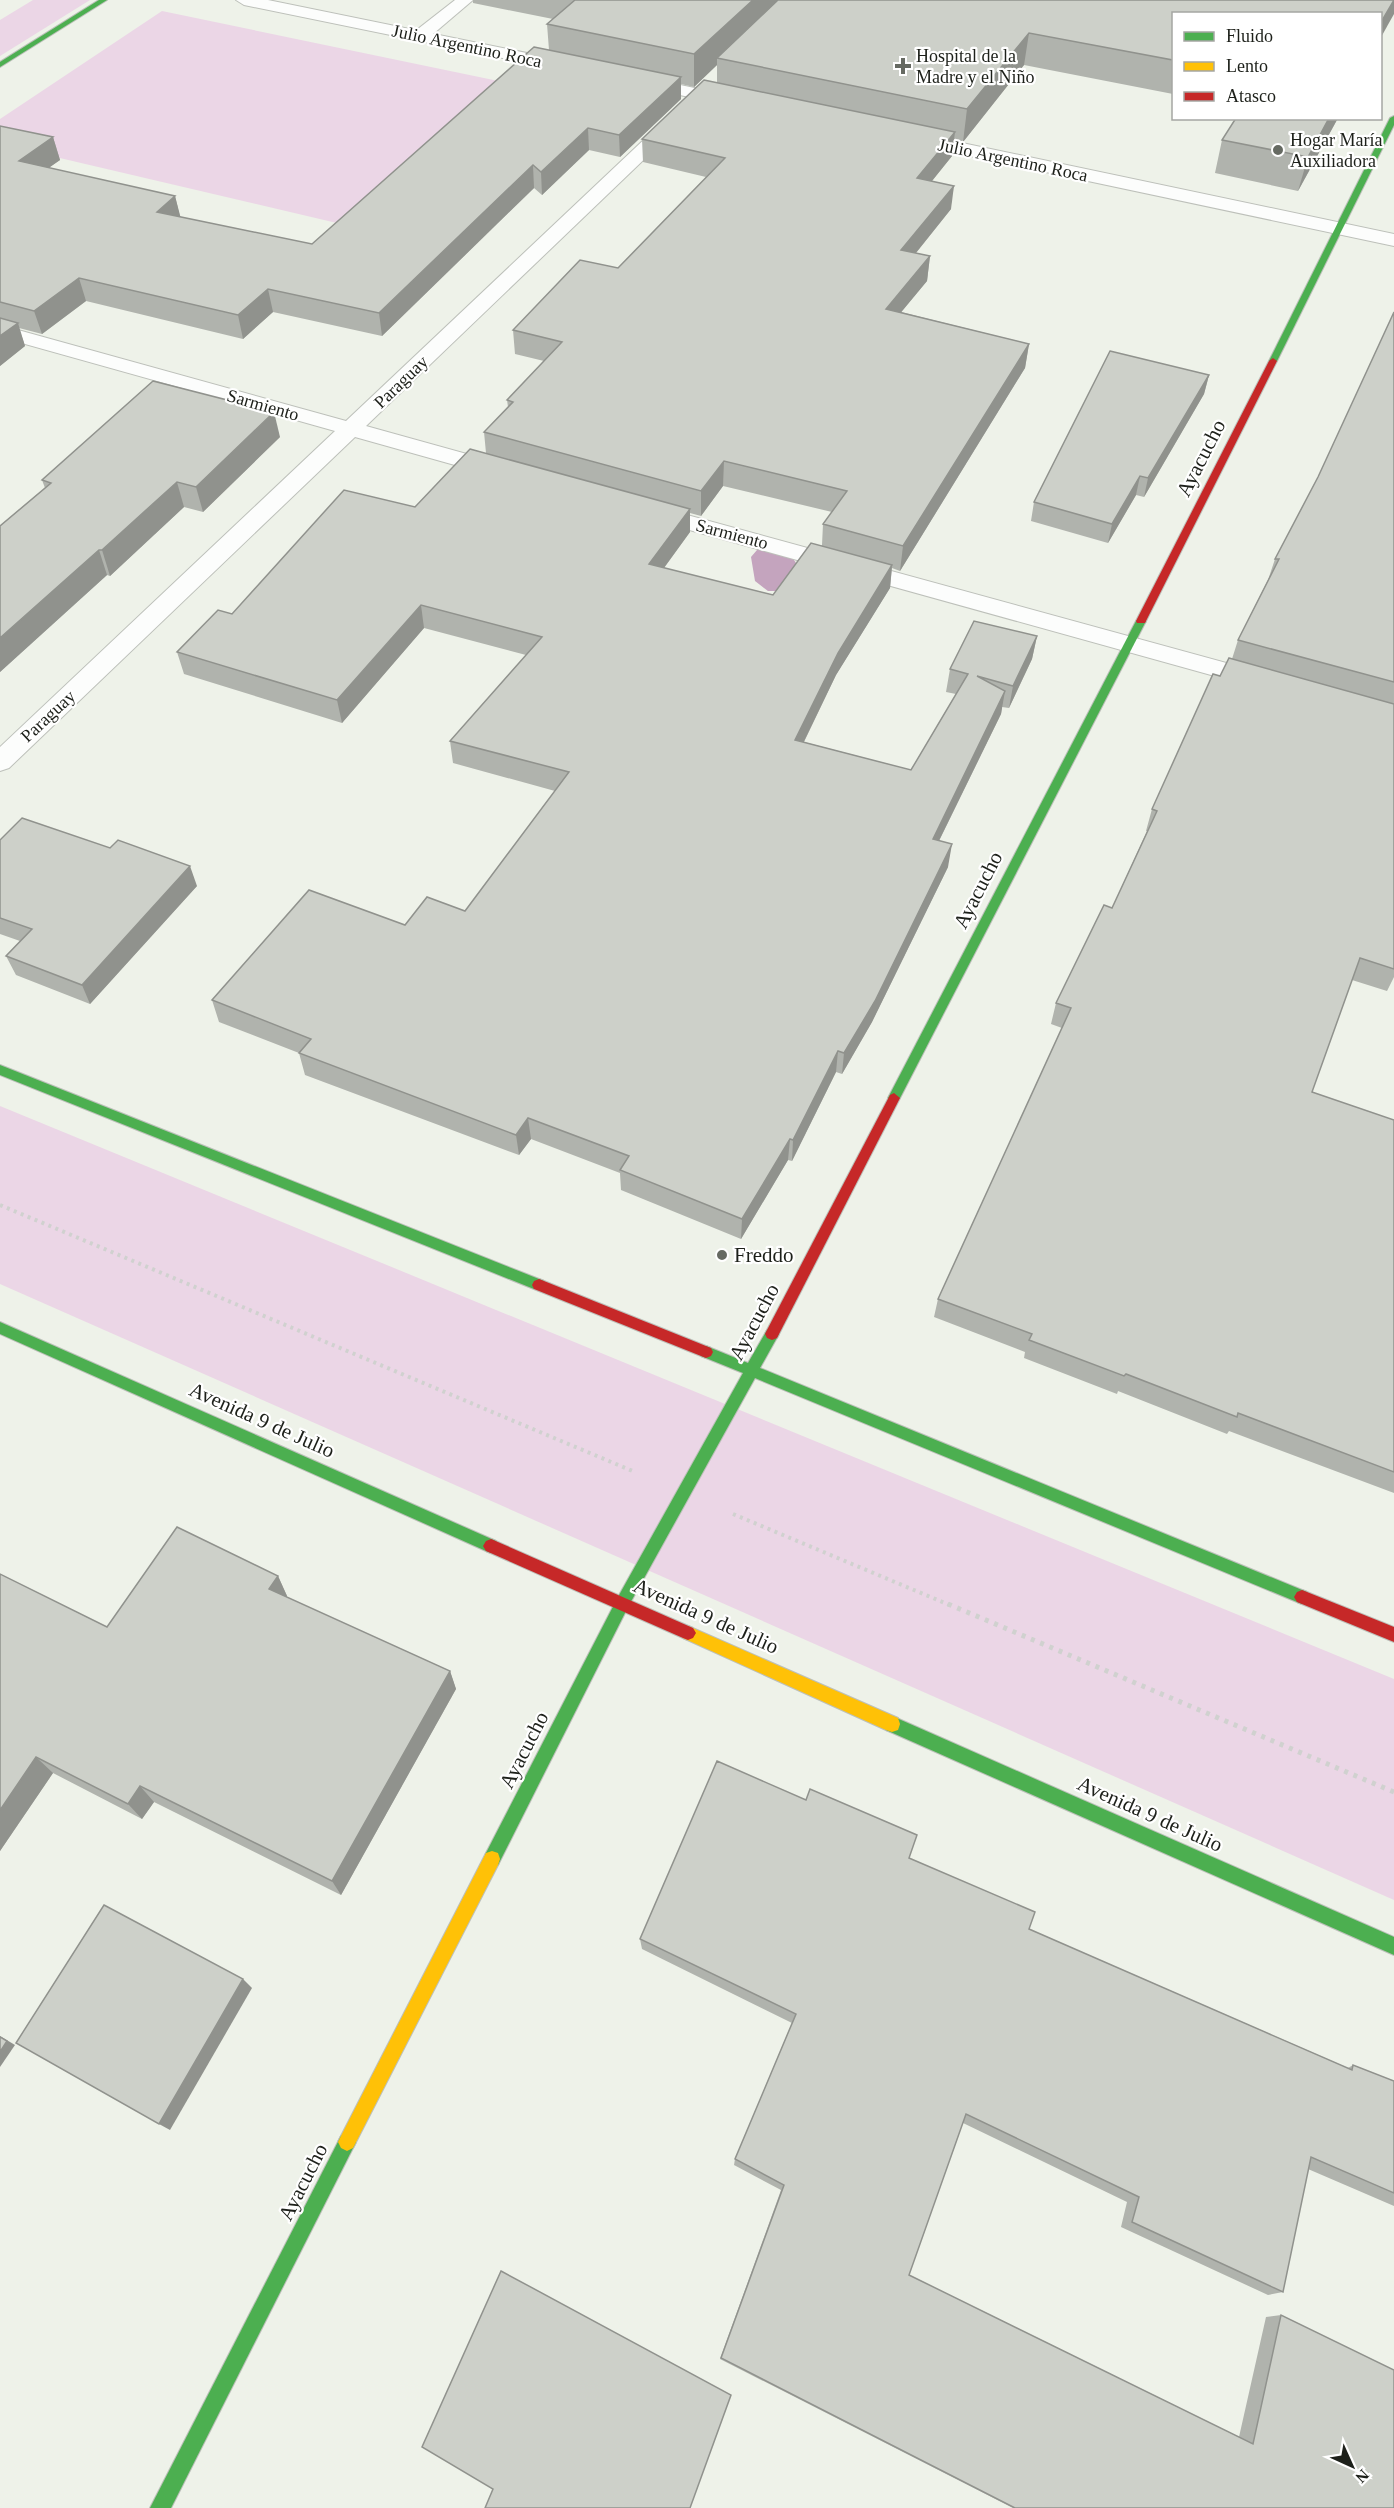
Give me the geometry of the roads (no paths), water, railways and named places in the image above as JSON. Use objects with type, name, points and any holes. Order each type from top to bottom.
[{"type":"street","points":[[0,65],[104,0]]},
{"type":"street","name":"Julio Argentino Roca","points":[[244,0],[584,70]]},
{"type":"street","points":[[420,36],[465,0]]},
{"type":"street","points":[[619,77],[748,105]]},
{"type":"street","name":"Paraguay","points":[[0,762],[718,79]]},
{"type":"street","name":"Ayacucho","points":[[160,2508],[623,1602],[753,1371],[1129,644],[1341,229],[1394,118]]},
{"type":"street","name":"Julio Argentino Roca","points":[[888,134],[1394,240]]},
{"type":"street","name":"Sarmiento","points":[[0,331],[522,477]]},
{"type":"street","name":"Sarmiento","points":[[625,505],[1290,689]]},
{"type":"street","points":[[0,1070],[753,1371],[1394,1635]]},
{"type":"street","name":"Avenida 9 de Julio","points":[[0,1328],[623,1602],[1394,1946]]},
{"type":"place","name":"Hospital de la Madre y el Niño","points":[[903,66]]},
{"type":"place","name":"Hogar María Auxiliadora","points":[[1278,150]]},
{"type":"place","name":"Freddo","points":[[722,1255]]}]
